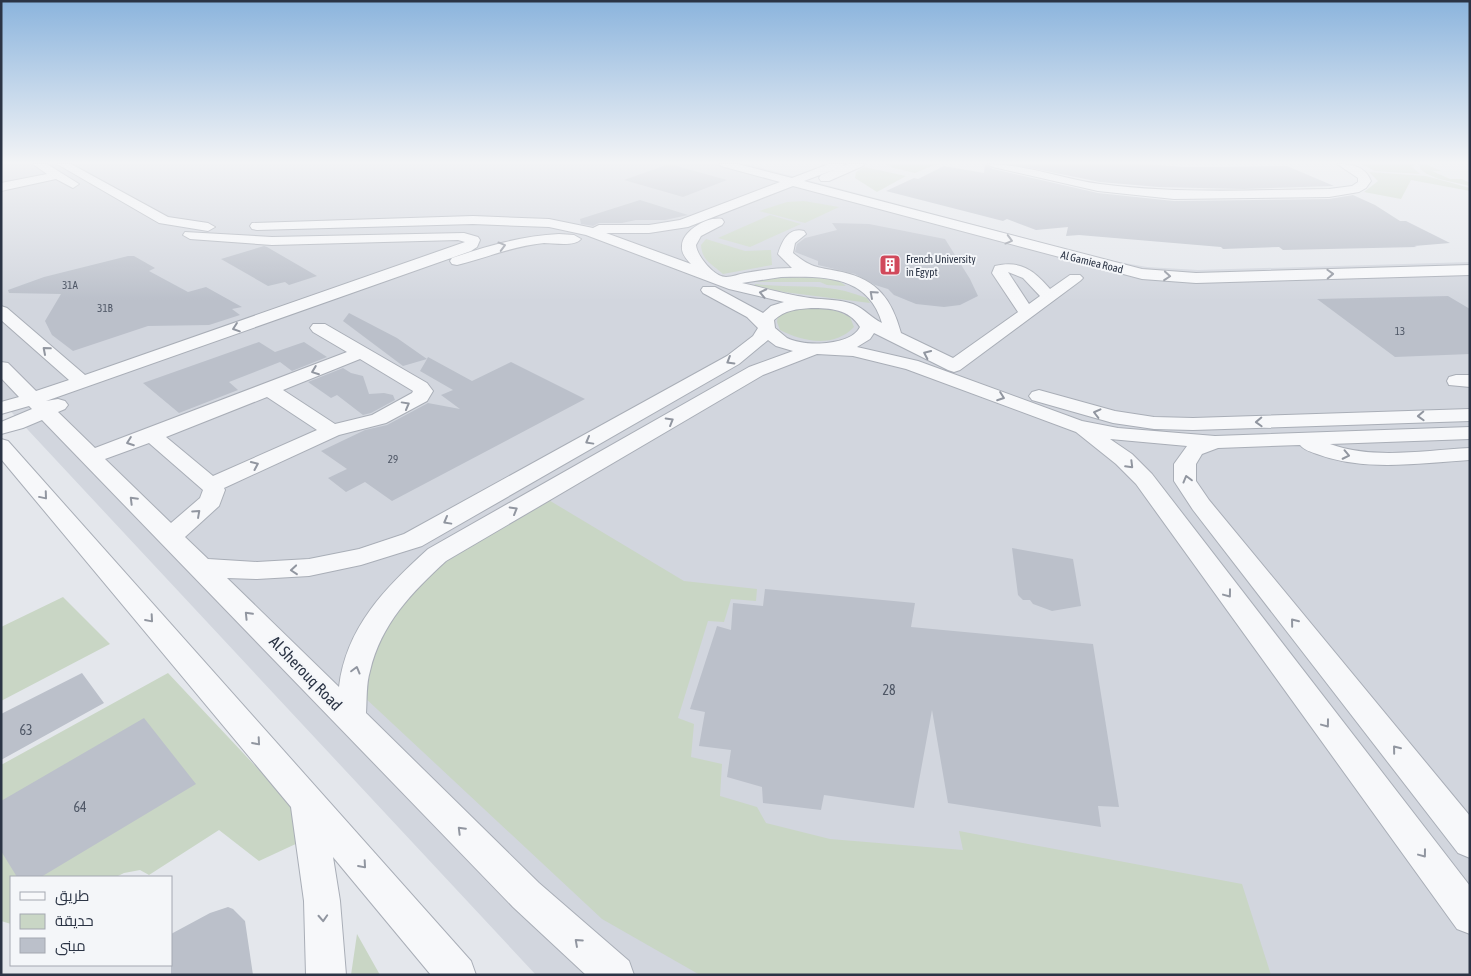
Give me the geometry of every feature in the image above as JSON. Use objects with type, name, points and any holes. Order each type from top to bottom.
[{"type":"street","points":[[145,210],[164,220],[195,226],[466,228],[590,232],[720,281],[850,309],[863,317],[866,322],[868,329],[865,335],[858,341],[834,348],[816,349],[756,371],[437,555],[401,588],[372,627],[355,671],[350,718]]},
{"type":"street","points":[[1,428],[31,419],[39,405],[94,382],[491,249],[570,232],[666,227],[697,220],[723,210]]},
{"type":"street","points":[[747,210],[710,225],[692,238],[688,245],[688,252],[693,260],[720,281],[775,272],[834,276],[850,281],[876,295],[885,311],[894,337]]},
{"type":"street","name":"Al Gamiea Road","points":[[919,210],[1116,269],[1169,277],[1212,278],[1470,270]]},
{"type":"street","name":"Al Gamiea Road","points":[[931,210],[1107,254],[1152,262],[1202,264],[1470,257]]},
{"type":"street","points":[[145,226],[160,231],[272,241],[466,228]]},
{"type":"street","points":[[1,408],[39,405],[94,382],[466,248],[472,244],[473,240],[468,237],[466,228]]},
{"type":"street","points":[[570,232],[718,294],[753,313],[772,336],[782,342],[816,349],[853,351],[912,365],[1077,426],[1118,434],[1215,442],[1470,433]]},
{"type":"street","points":[[799,234],[789,241],[785,254],[799,266],[813,274]]},
{"type":"street","points":[[1027,312],[1000,273],[1000,269],[1008,267],[1027,271],[1049,297]]},
{"type":"street","points":[[954,366],[1075,278]]},
{"type":"street","points":[[202,567],[233,571],[268,572],[340,563],[376,554],[413,540],[733,360],[760,339],[766,327],[767,318],[778,309],[811,302]]},
{"type":"street","points":[[1,310],[94,382]]},
{"type":"street","points":[[866,322],[954,366],[1038,396],[1113,417],[1154,423],[1193,424],[1470,415]]},
{"type":"street","points":[[211,485],[332,432],[379,419],[420,397],[423,391],[420,387],[319,328]]},
{"type":"street","points":[[90,457],[152,435],[360,353]]},
{"type":"street","name":"Al Sherouq Road","points":[[1,367],[202,567],[526,895],[615,975]]},
{"type":"street","points":[[268,389],[332,432]]},
{"type":"street","points":[[1282,421],[1300,439],[1334,452],[1353,456],[1371,458],[1470,454]]},
{"type":"street","points":[[618,425],[641,437]]},
{"type":"street","points":[[1077,426],[1102,441],[1144,479],[1470,916]]},
{"type":"street","points":[[152,435],[211,485],[214,495],[211,501],[170,537]]},
{"type":"street","points":[[1215,442],[1195,450],[1185,464],[1185,482],[1200,505],[1470,842]]},
{"type":"street","points":[[1,445],[12,468],[307,800],[458,975]]},
{"type":"street","points":[[1164,508],[1200,505]]},
{"type":"street","points":[[1423,783],[1470,818]]},
{"type":"street","points":[[307,800],[322,901],[326,975]]},
{"type":"shaded area","points":[[1,210],[918,210],[1108,260],[1147,267],[1198,270],[1470,262],[1470,975],[536,975],[1,401]]},
{"type":"green space","points":[[764,210],[834,210],[805,223],[759,211]]},
{"type":"green space","points":[[770,215],[801,224],[750,247],[718,238]]},
{"type":"green space","points":[[706,239],[745,251],[771,250],[772,265],[723,274],[708,262],[703,255],[701,245]]},
{"type":"green space","points":[[768,273],[835,278],[846,286],[827,285],[820,282],[759,282],[741,279]]},
{"type":"green space","points":[[755,284],[834,289],[867,298],[870,303],[784,292],[755,286]]},
{"type":"green space","points":[[818,307],[837,311],[850,317],[854,327],[846,334],[837,338],[818,341],[798,338],[780,330],[777,322],[778,315],[795,308]]},
{"type":"green space","points":[[547,499],[684,581],[757,589],[756,601],[731,599],[724,622],[708,621],[678,718],[694,724],[691,757],[722,764],[720,796],[757,807],[766,823],[830,839],[963,850],[959,831],[1242,884],[1271,975],[700,975],[602,919],[363,696],[365,669],[384,628],[438,559]]},
{"type":"green space","points":[[63,597],[110,644],[1,701],[1,627]]},
{"type":"green space","points":[[168,673],[291,804],[300,842],[259,861],[219,830],[149,875],[140,870],[118,876],[10,876],[10,924],[1,921],[1,765]]},
{"type":"green space","points":[[357,934],[380,975],[351,975]]},
{"type":"building","points":[[610,210],[671,210],[688,215],[665,220],[599,223],[593,226],[581,224],[580,219]]},
{"type":"building","points":[[958,210],[1382,210],[1400,221],[1406,221],[1450,243],[1414,246],[1417,247],[1283,250],[1279,247],[1223,249],[1221,247],[1079,235],[1066,236],[1068,227],[1036,230],[1007,219],[1003,221]]},
{"type":"building","name":"French University in Egypt","points":[[832,223],[869,224],[945,239],[970,279],[978,296],[960,305],[944,307],[916,304],[894,295],[888,289],[875,285],[855,274],[818,265],[818,261],[795,252],[797,244],[805,238],[837,230]]},
{"type":"building","points":[[264,246],[317,276],[289,285],[285,282],[268,286],[221,259]]},
{"type":"building","points":[[134,256],[155,268],[149,271],[188,292],[206,287],[242,307],[232,309],[240,315],[209,325],[148,326],[73,351],[52,335],[45,321],[61,294],[9,293],[8,290],[44,277]]},
{"type":"building","points":[[1448,296],[1470,309],[1470,354],[1395,357],[1317,299]]},
{"type":"building","points":[[349,313],[397,338],[427,359],[403,366],[343,321]]},
{"type":"building","points":[[259,342],[275,352],[304,342],[327,357],[292,371],[280,362],[229,382],[238,390],[179,413],[143,383]]},
{"type":"building","points":[[428,357],[472,381],[511,362],[585,399],[392,501],[365,482],[346,492],[328,478],[347,469],[321,451],[365,430],[387,425],[428,403],[460,409],[441,395],[453,390],[420,371]]},
{"type":"building","points":[[343,368],[351,373],[363,376],[369,394],[384,393],[393,395],[395,400],[371,413],[363,415],[337,395],[331,398],[308,382]]},
{"type":"building","points":[[1012,548],[1073,559],[1081,606],[1052,611],[1033,604],[1030,600],[1023,600],[1018,595]]},
{"type":"building","points":[[765,589],[915,603],[911,627],[1093,644],[1119,807],[1098,806],[1101,827],[948,803],[932,710],[914,808],[824,795],[821,810],[763,803],[762,787],[727,777],[731,750],[699,746],[705,712],[690,709],[717,626],[731,630],[733,603],[763,606]]},
{"type":"building","points":[[82,673],[104,703],[1,760],[1,714]]},
{"type":"building","points":[[144,718],[196,784],[43,876],[16,876],[1,851],[1,801]]},
{"type":"building","points":[[228,907],[233,909],[245,921],[253,975],[171,975],[172,933],[210,913]]},
{"type":"place","name":"French University in Egypt","points":[[890,265]]}]
